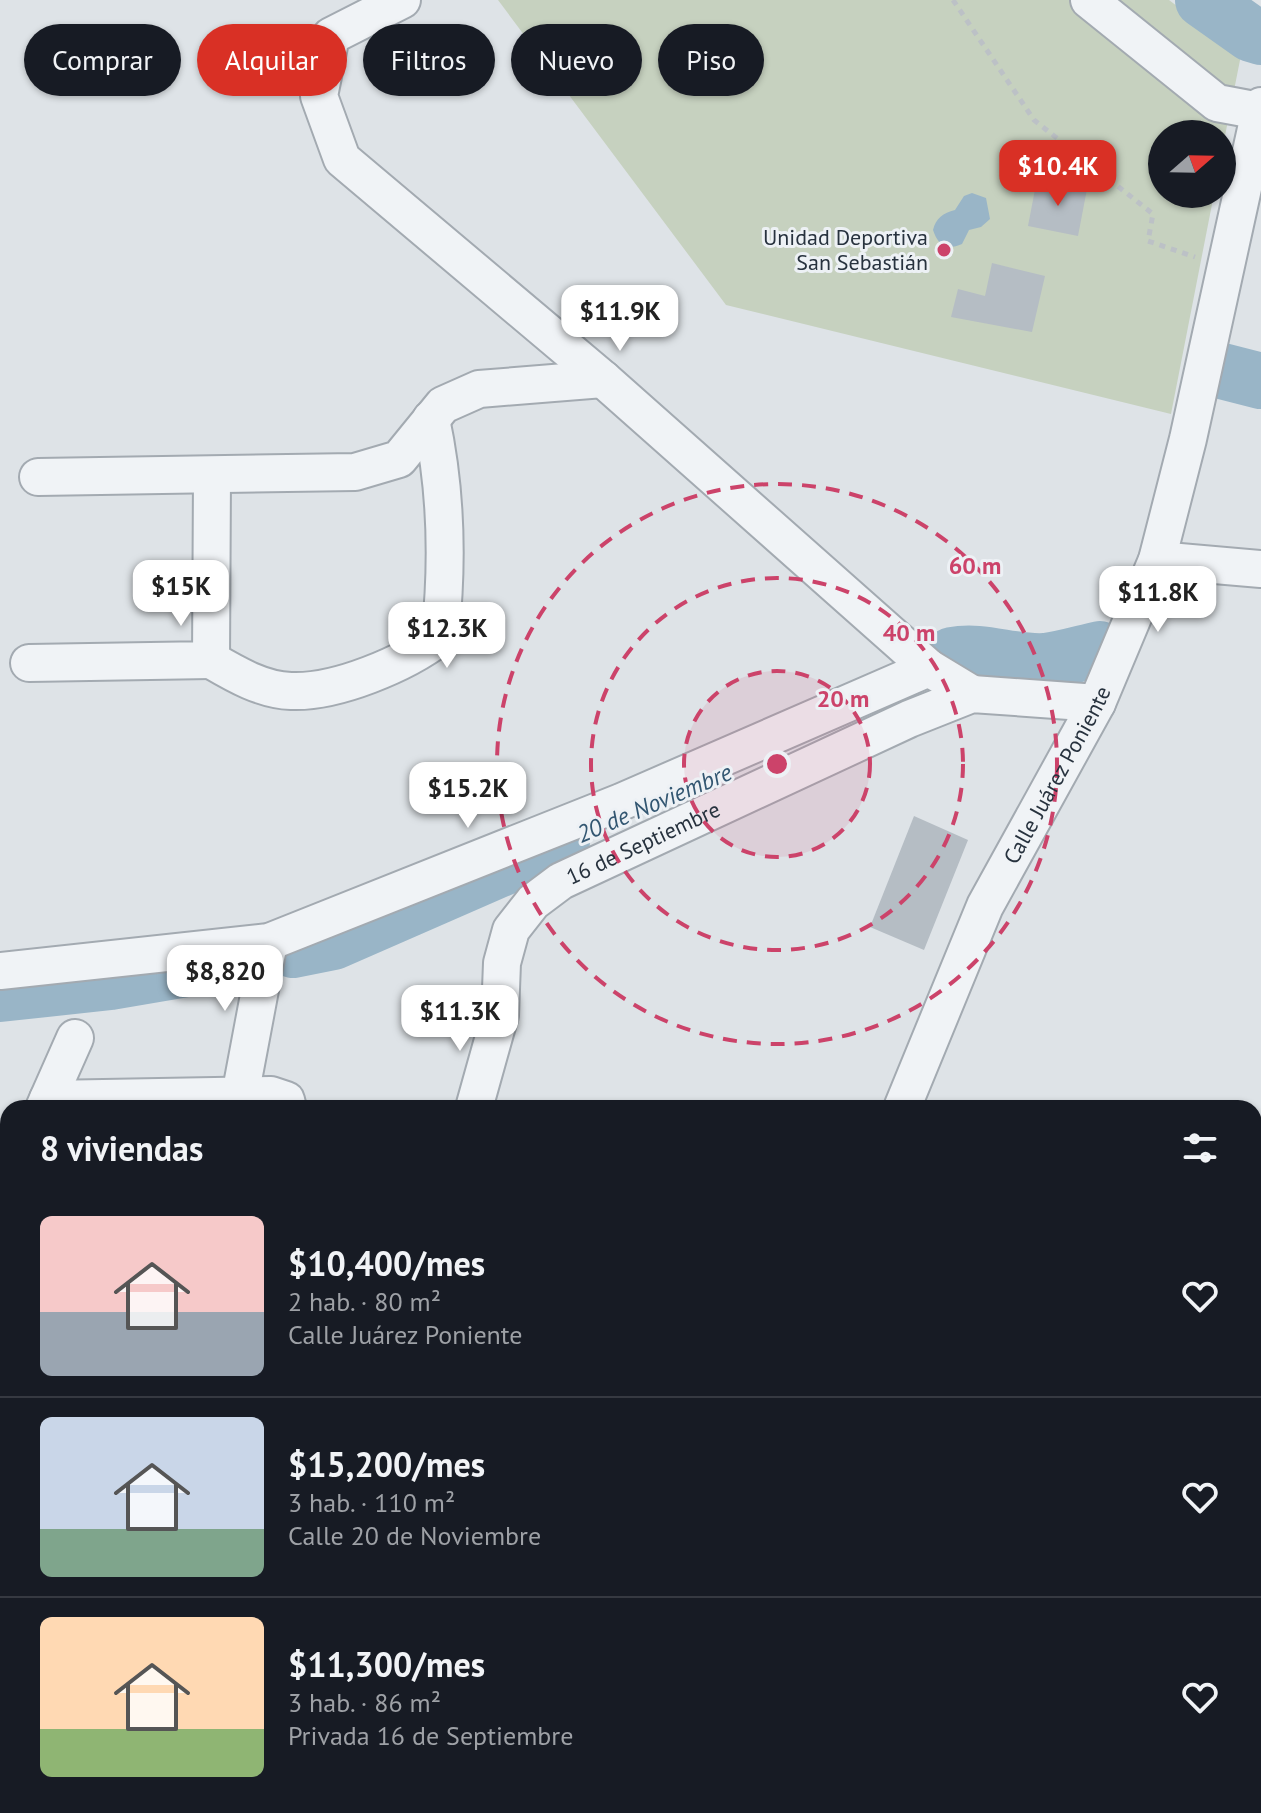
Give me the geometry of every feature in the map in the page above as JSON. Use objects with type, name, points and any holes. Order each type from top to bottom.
[{"type":"street","points":[[402,0],[331,36],[319,96],[342,159],[603,379],[929,668],[972,694]]},
{"type":"street","points":[[1089,0],[1217,103],[1260,108]]},
{"type":"street","name":"Calle Juárez Poniente","points":[[905,1100],[985,906],[1097,703],[1157,560],[1228,263],[1260,108]]},
{"type":"street","points":[[38,477],[355,472],[399,459],[443,405],[479,389],[603,379]]},
{"type":"street","points":[[29,663],[211,660],[246,680],[291,691],[347,682],[421,652],[440,637],[447,569],[442,471],[431,419]]},
{"type":"street","points":[[211,660],[212,476]]},
{"type":"street","points":[[1157,560],[1261,569]]},
{"type":"street","points":[[0,971],[269,942],[621,802],[929,668]]},
{"type":"street","name":"16 de Septiembre","points":[[476,1100],[500,1015],[502,963],[511,930],[533,902],[561,881],[881,732],[972,694],[1097,703]]},
{"type":"street","points":[[240,1096],[269,942]]},
{"type":"street","points":[[47,1100],[75,1038]]},
{"type":"street","points":[[129,1100],[271,1095],[286,1100]]},
{"type":"path","points":[[953,0],[1034,120],[1153,214],[1148,241],[1177,253],[1228,263]]},
{"type":"green space","name":"Unidad Deportiva San Sebastián","points":[[498,0],[1169,0],[1241,55],[1228,120],[1148,120],[1148,208],[1211,208],[1171,414],[726,305],[570,96],[642,96],[642,24],[516,24]]},
{"type":"water","points":[[972,193],[986,198],[990,219],[981,227],[969,230],[962,244],[951,247],[943,245],[933,230],[936,222],[944,214],[955,210],[964,196]]},
{"type":"building","points":[[1037,179],[1087,189],[1078,236],[1028,226]]},
{"type":"building","points":[[992,263],[1045,276],[1032,332],[951,317],[958,289],[985,296]]},
{"type":"building","points":[[914,816],[968,840],[924,950],[870,927]]},
{"type":"waterway","points":[[1203,0],[1251,34],[1261,37]]},
{"type":"waterway","points":[[1218,370],[1261,381]]},
{"type":"waterway","name":"20 de Noviembre","points":[[952,655],[975,654],[1045,661],[1100,649]]},
{"type":"waterway","name":"20 de Noviembre","points":[[293,950],[333,942],[562,842]]},
{"type":"waterway","name":"20 de Noviembre","points":[[0,994],[111,982],[240,960]]},
{"type":"place","name":"Unidad Deportiva San Sebastián","points":[[944,250]]}]
